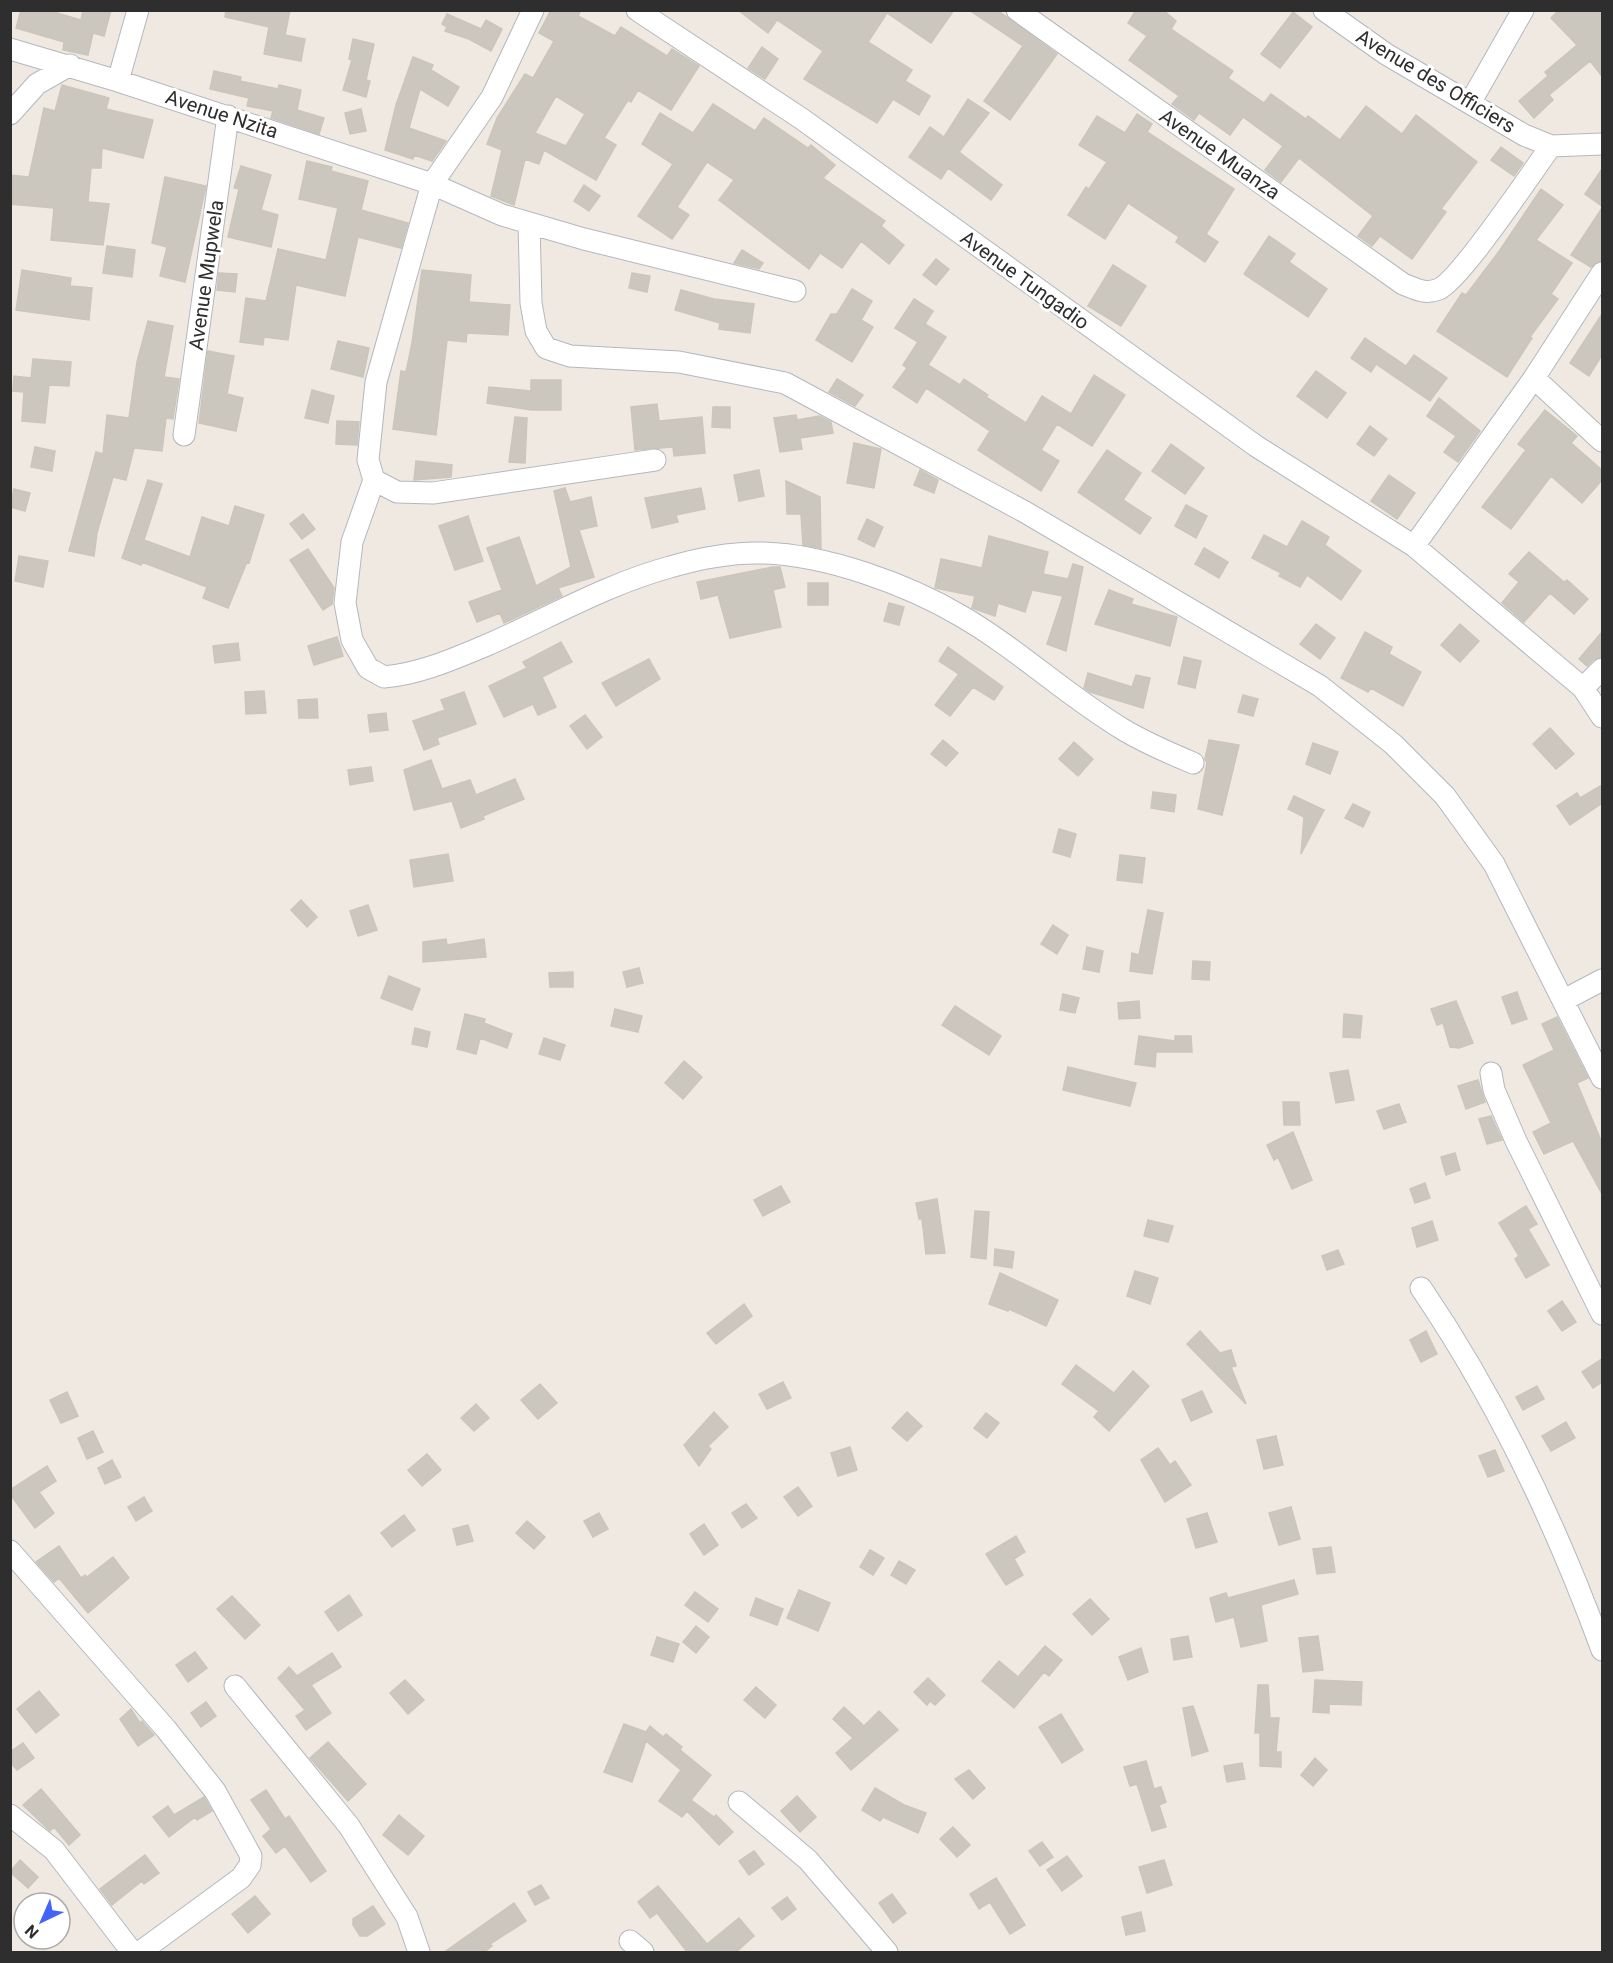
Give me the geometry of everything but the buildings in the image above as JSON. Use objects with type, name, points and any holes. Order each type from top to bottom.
[{"type":"street","points":[[118,81],[138,10]]},
{"type":"street","points":[[533,10],[492,97],[432,184],[376,382],[368,460],[374,480],[352,542],[345,603],[352,640],[368,668],[384,677],[403,675],[432,667],[615,587],[668,567],[720,556],[764,553],[818,561],[876,578],[961,616],[1124,730],[1193,763]]},
{"type":"street","name":"Avenue Tungadio","points":[[637,10],[802,119],[1256,446],[1414,546],[1583,688],[1602,717]]},
{"type":"street","name":"Avenue Muanza","points":[[1017,10],[1403,284],[1425,293],[1440,289],[1463,266],[1551,146]]},
{"type":"street","name":"Avenue des Officiers","points":[[1324,10],[1386,54],[1524,135],[1551,146]]},
{"type":"street","points":[[1470,103],[1523,10]]},
{"type":"street","name":"Avenue Nzita","points":[[10,49],[70,65],[432,184],[502,215],[795,291]]},
{"type":"street","points":[[10,114],[37,84],[70,65]]},
{"type":"street","name":"Avenue Mupwela","points":[[184,435],[228,116]]},
{"type":"street","points":[[1551,146],[1602,144]]},
{"type":"street","points":[[529,223],[531,303],[536,331],[546,348],[570,356],[679,362],[785,383],[1025,512],[1320,686],[1392,744],[1445,796],[1494,864],[1602,1078]]},
{"type":"street","points":[[1414,546],[1534,378],[1602,273]]},
{"type":"street","points":[[1534,378],[1602,441]]},
{"type":"street","points":[[374,480],[397,492],[433,493],[656,460]]},
{"type":"street","points":[[1583,688],[1602,669]]},
{"type":"street","points":[[1564,1000],[1602,980]]},
{"type":"street","points":[[1491,1073],[1494,1090],[1516,1141],[1602,1314]]},
{"type":"street","points":[[1421,1288],[1462,1348],[1535,1489],[1602,1650]]},
{"type":"street","points":[[10,1551],[173,1738],[214,1791],[251,1856],[250,1865],[241,1878],[140,1953]]},
{"type":"street","points":[[235,1686],[349,1826],[407,1917],[418,1952]]},
{"type":"street","points":[[739,1802],[808,1860],[887,1953]]},
{"type":"street","points":[[10,1815],[54,1850],[132,1953]]}]
